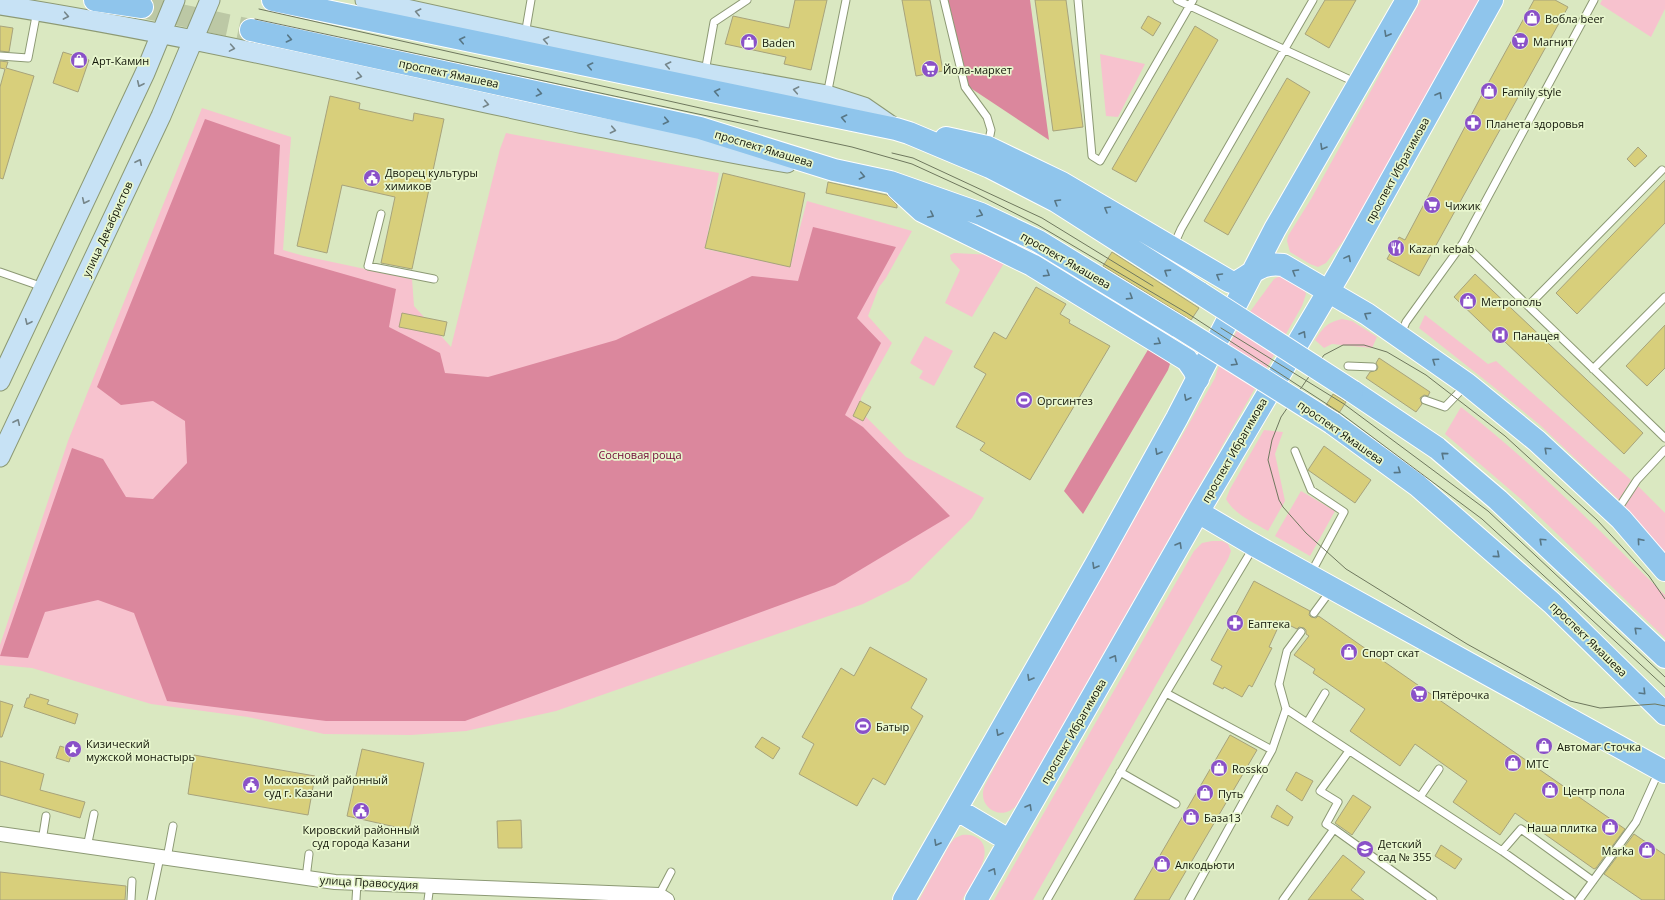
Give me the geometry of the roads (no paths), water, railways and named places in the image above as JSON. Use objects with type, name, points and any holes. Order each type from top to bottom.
[{"type":"main road","points":[[95,0],[142,7]]},
{"type":"main road","points":[[0,381],[162,35],[175,0]]},
{"type":"main road","name":"улица Декабристов","points":[[0,457],[161,116],[194,41],[210,0]]},
{"type":"main road","points":[[273,0],[903,131],[959,140],[987,147],[1062,183],[1229,281],[1235,283],[1262,266],[1272,264],[1283,265],[1400,336],[1467,384],[1537,441],[1615,514],[1665,570]]},
{"type":"main road","points":[[365,0],[525,36],[705,73],[827,95],[864,107],[903,131],[990,167],[1056,201],[1352,391],[1437,448],[1498,500],[1665,657]]},
{"type":"main road","points":[[904,900],[1100,557],[1198,379],[1275,229],[1407,0]]},
{"type":"main road","name":"проспект Ибрагимова","points":[[976,900],[1198,512],[1328,292],[1492,0]]},
{"type":"main road","points":[[0,5],[239,49],[467,100],[726,153],[834,170]]},
{"type":"main road","name":"проспект Ямашева","points":[[251,30],[700,128],[834,170],[890,182],[981,214],[1038,241],[1332,423],[1417,485],[1552,603],[1665,714]]},
{"type":"main road","points":[[890,182],[922,211],[1032,265],[1187,360],[1198,379]]},
{"type":"main road","points":[[1198,512],[1254,546],[1333,588],[1662,770]]},
{"type":"main road","points":[[956,809],[1010,841]]},
{"type":"street","name":"улица Правосудия","points":[[0,834],[335,882],[430,885],[663,898]]},
{"type":"lane","points":[[525,36],[531,0]]},
{"type":"lane","points":[[705,73],[714,22],[747,0]]},
{"type":"lane","points":[[827,95],[846,0]]},
{"type":"lane","points":[[944,0],[965,87],[987,117],[991,130],[987,147]]},
{"type":"lane","points":[[1078,0],[1092,156],[1100,161],[1192,3]]},
{"type":"lane","points":[[1177,0],[1192,3],[1283,49],[1359,84]]},
{"type":"lane","points":[[1173,249],[1181,229],[1283,49],[1313,0]]},
{"type":"lane","points":[[1400,336],[1406,322],[1463,242],[1594,0]]},
{"type":"lane","points":[[0,56],[28,58],[37,11]]},
{"type":"lane","points":[[1528,306],[1662,170]]},
{"type":"lane","points":[[381,214],[368,266],[434,279]]},
{"type":"lane","points":[[1463,242],[1665,438]]},
{"type":"lane","points":[[0,272],[45,287]]},
{"type":"lane","points":[[1594,369],[1665,297]]},
{"type":"lane","points":[[1348,366],[1373,367]]},
{"type":"lane","points":[[1425,400],[1444,407],[1467,384]]},
{"type":"lane","points":[[1615,514],[1637,480],[1665,450]]},
{"type":"lane","points":[[1295,451],[1311,490],[1344,512],[1310,576]]},
{"type":"lane","points":[[1047,900],[1166,693],[1254,546]]},
{"type":"lane","points":[[1314,613],[1333,588]]},
{"type":"lane","points":[[1189,900],[1272,750],[1286,709],[1279,684],[1287,651],[1302,632]]},
{"type":"lane","points":[[1166,693],[1272,750]]},
{"type":"lane","points":[[1307,723],[1326,693]]},
{"type":"lane","points":[[1286,709],[1502,851],[1571,900]]},
{"type":"lane","points":[[1349,751],[1320,791],[1338,802],[1326,824],[1433,900]]},
{"type":"lane","points":[[1420,797],[1439,769]]},
{"type":"lane","points":[[1579,900],[1636,822],[1662,770]]},
{"type":"lane","points":[[1120,772],[1176,804]]},
{"type":"lane","points":[[87,847],[94,814]]},
{"type":"lane","points":[[42,840],[46,816]]},
{"type":"lane","points":[[151,900],[173,826]]},
{"type":"lane","points":[[1283,900],[1334,829]]},
{"type":"lane","points":[[1502,851],[1521,829],[1593,880]]},
{"type":"lane","points":[[306,878],[310,854]]},
{"type":"lane","points":[[663,898],[671,872]]},
{"type":"lane","points":[[131,900],[132,881]]},
{"type":"lane","points":[[356,900],[357,883]]},
{"type":"lane","points":[[428,900],[430,885]]},
{"type":"tunnel","points":[[142,7],[251,30]]},
{"type":"tram line","points":[[259,9],[758,121]]},
{"type":"tram line","points":[[255,19],[852,147],[912,164],[971,191],[1038,225],[1187,313],[1339,412],[1482,519],[1665,687]]},
{"type":"tram line","points":[[892,153],[913,158],[1042,218],[1153,286]]},
{"type":"tram line","points":[[1221,328],[1344,404],[1488,511],[1665,677]]},
{"type":"tram line","points":[[1665,599],[1649,576],[1597,520],[1505,436],[1426,375],[1387,352],[1364,345],[1343,345],[1324,355],[1281,417],[1272,440],[1268,460],[1279,500],[1283,507],[1306,533],[1346,569],[1467,644],[1570,701],[1600,708],[1655,704],[1665,706]]},
{"type":"place","name":"Вобла beer","points":[[1532,18]]},
{"type":"place","name":"Магнит","points":[[1520,41]]},
{"type":"place","name":"Baden","points":[[749,42]]},
{"type":"place","name":"Арт-Камин","points":[[79,60]]},
{"type":"place","name":"Йола-маркет","points":[[930,69]]},
{"type":"place","name":"Family style","points":[[1489,91]]},
{"type":"place","name":"Планета здоровья","points":[[1473,123]]},
{"type":"place","name":"Дворец культуры химиков","points":[[372,178]]},
{"type":"place","name":"Чижик","points":[[1432,205]]},
{"type":"place","name":"Kazan kebab","points":[[1396,248]]},
{"type":"place","name":"Метрополь","points":[[1468,301]]},
{"type":"place","name":"Панацея","points":[[1500,335]]},
{"type":"place","name":"Оргсинтез","points":[[1024,400]]},
{"type":"place","name":"Еаптека","points":[[1235,623]]},
{"type":"place","name":"Спорт скат","points":[[1349,652]]},
{"type":"place","name":"Пятёрочка","points":[[1419,694]]},
{"type":"place","name":"Батыр","points":[[863,726]]},
{"type":"place","name":"Автомаг Сточка","points":[[1544,746]]},
{"type":"place","name":"Кизический мужской монастырь","points":[[73,749]]},
{"type":"place","name":"МТС","points":[[1513,763]]},
{"type":"place","name":"Rossko","points":[[1219,768]]},
{"type":"place","name":"Московский районный суд г. Казани","points":[[251,785]]},
{"type":"place","name":"Центр пола","points":[[1550,790]]},
{"type":"place","name":"Путь","points":[[1205,793]]},
{"type":"place","name":"Кировский районный суд города Казани","points":[[361,811]]},
{"type":"place","name":"База13","points":[[1191,817]]},
{"type":"place","name":"Наша плитка","points":[[1610,827]]},
{"type":"place","name":"Детский сад № 355","points":[[1365,849]]},
{"type":"place","name":"Marka","points":[[1647,850]]},
{"type":"place","name":"Алкодьюти","points":[[1162,864]]},
{"type":"park label","name":"Сосновая роща","points":[[640,454]]}]
